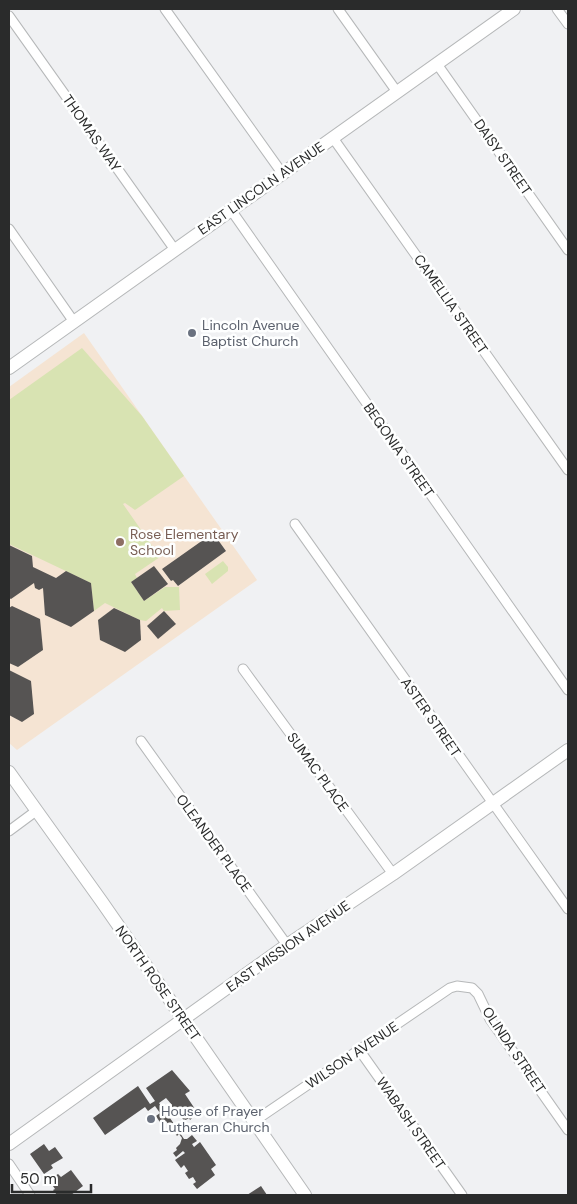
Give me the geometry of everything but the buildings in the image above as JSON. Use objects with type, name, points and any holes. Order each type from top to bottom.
[{"type":"main road","name":"EAST LINCOLN AVENUE","points":[[9,368],[514,9]]},
{"type":"main road","name":"EAST MISSION AVENUE","points":[[9,1144],[287,945],[393,874],[568,750]]},
{"type":"main road","name":"NORTH ROSE STREET","points":[[9,772],[102,902],[305,1195]]},
{"type":"street","points":[[165,9],[282,173]]},
{"type":"street","points":[[338,9],[397,92]]},
{"type":"street","points":[[557,9],[568,24]]},
{"type":"street","name":"THOMAS WAY","points":[[9,16],[174,250]]},
{"type":"street","name":"DAISY STREET","points":[[437,64],[568,250]]},
{"type":"street","name":"CAMELLIA STREET","points":[[333,138],[568,470]]},
{"type":"street","name":"BEGONIA STREET","points":[[231,210],[568,690]]},
{"type":"street","points":[[9,230],[74,322]]},
{"type":"street","name":"ASTER STREET","points":[[295,524],[568,909]]},
{"type":"street","name":"SUMAC PLACE","points":[[243,670],[393,874]]},
{"type":"street","name":"OLEANDER PLACE","points":[[140,741],[287,945]]},
{"type":"street","points":[[9,831],[36,811]]},
{"type":"street","name":"OLINDA STREET","points":[[450,988],[457,986],[472,988],[478,994],[490,1018],[568,1130]]},
{"type":"street","name":"WILSON AVENUE","points":[[253,1122],[450,988]]},
{"type":"street","name":"WABASH STREET","points":[[360,1050],[462,1195]]},
{"type":"street","points":[[9,1164],[30,1195]]},
{"type":"shaded area","name":"Rose Elementary School","points":[[84,333],[257,580],[17,750],[9,743],[9,387]]},
{"type":"green space","points":[[82,348],[142,416],[184,476],[135,510],[125,503],[123,504],[160,557],[135,574],[137,578],[131,582],[144,601],[165,587],[179,587],[180,610],[164,611],[162,608],[146,621],[105,603],[94,611],[91,583],[9,544],[9,400]]},
{"type":"green space","points":[[223,561],[228,567],[228,571],[212,584],[205,574]]},
{"type":"place","name":"Lincoln Avenue Baptist Church","points":[[192,333]]},
{"type":"place","name":"Rose Elementary School","points":[[120,542]]},
{"type":"place","name":"House of Prayer Lutheran Church","points":[[151,1119]]}]
